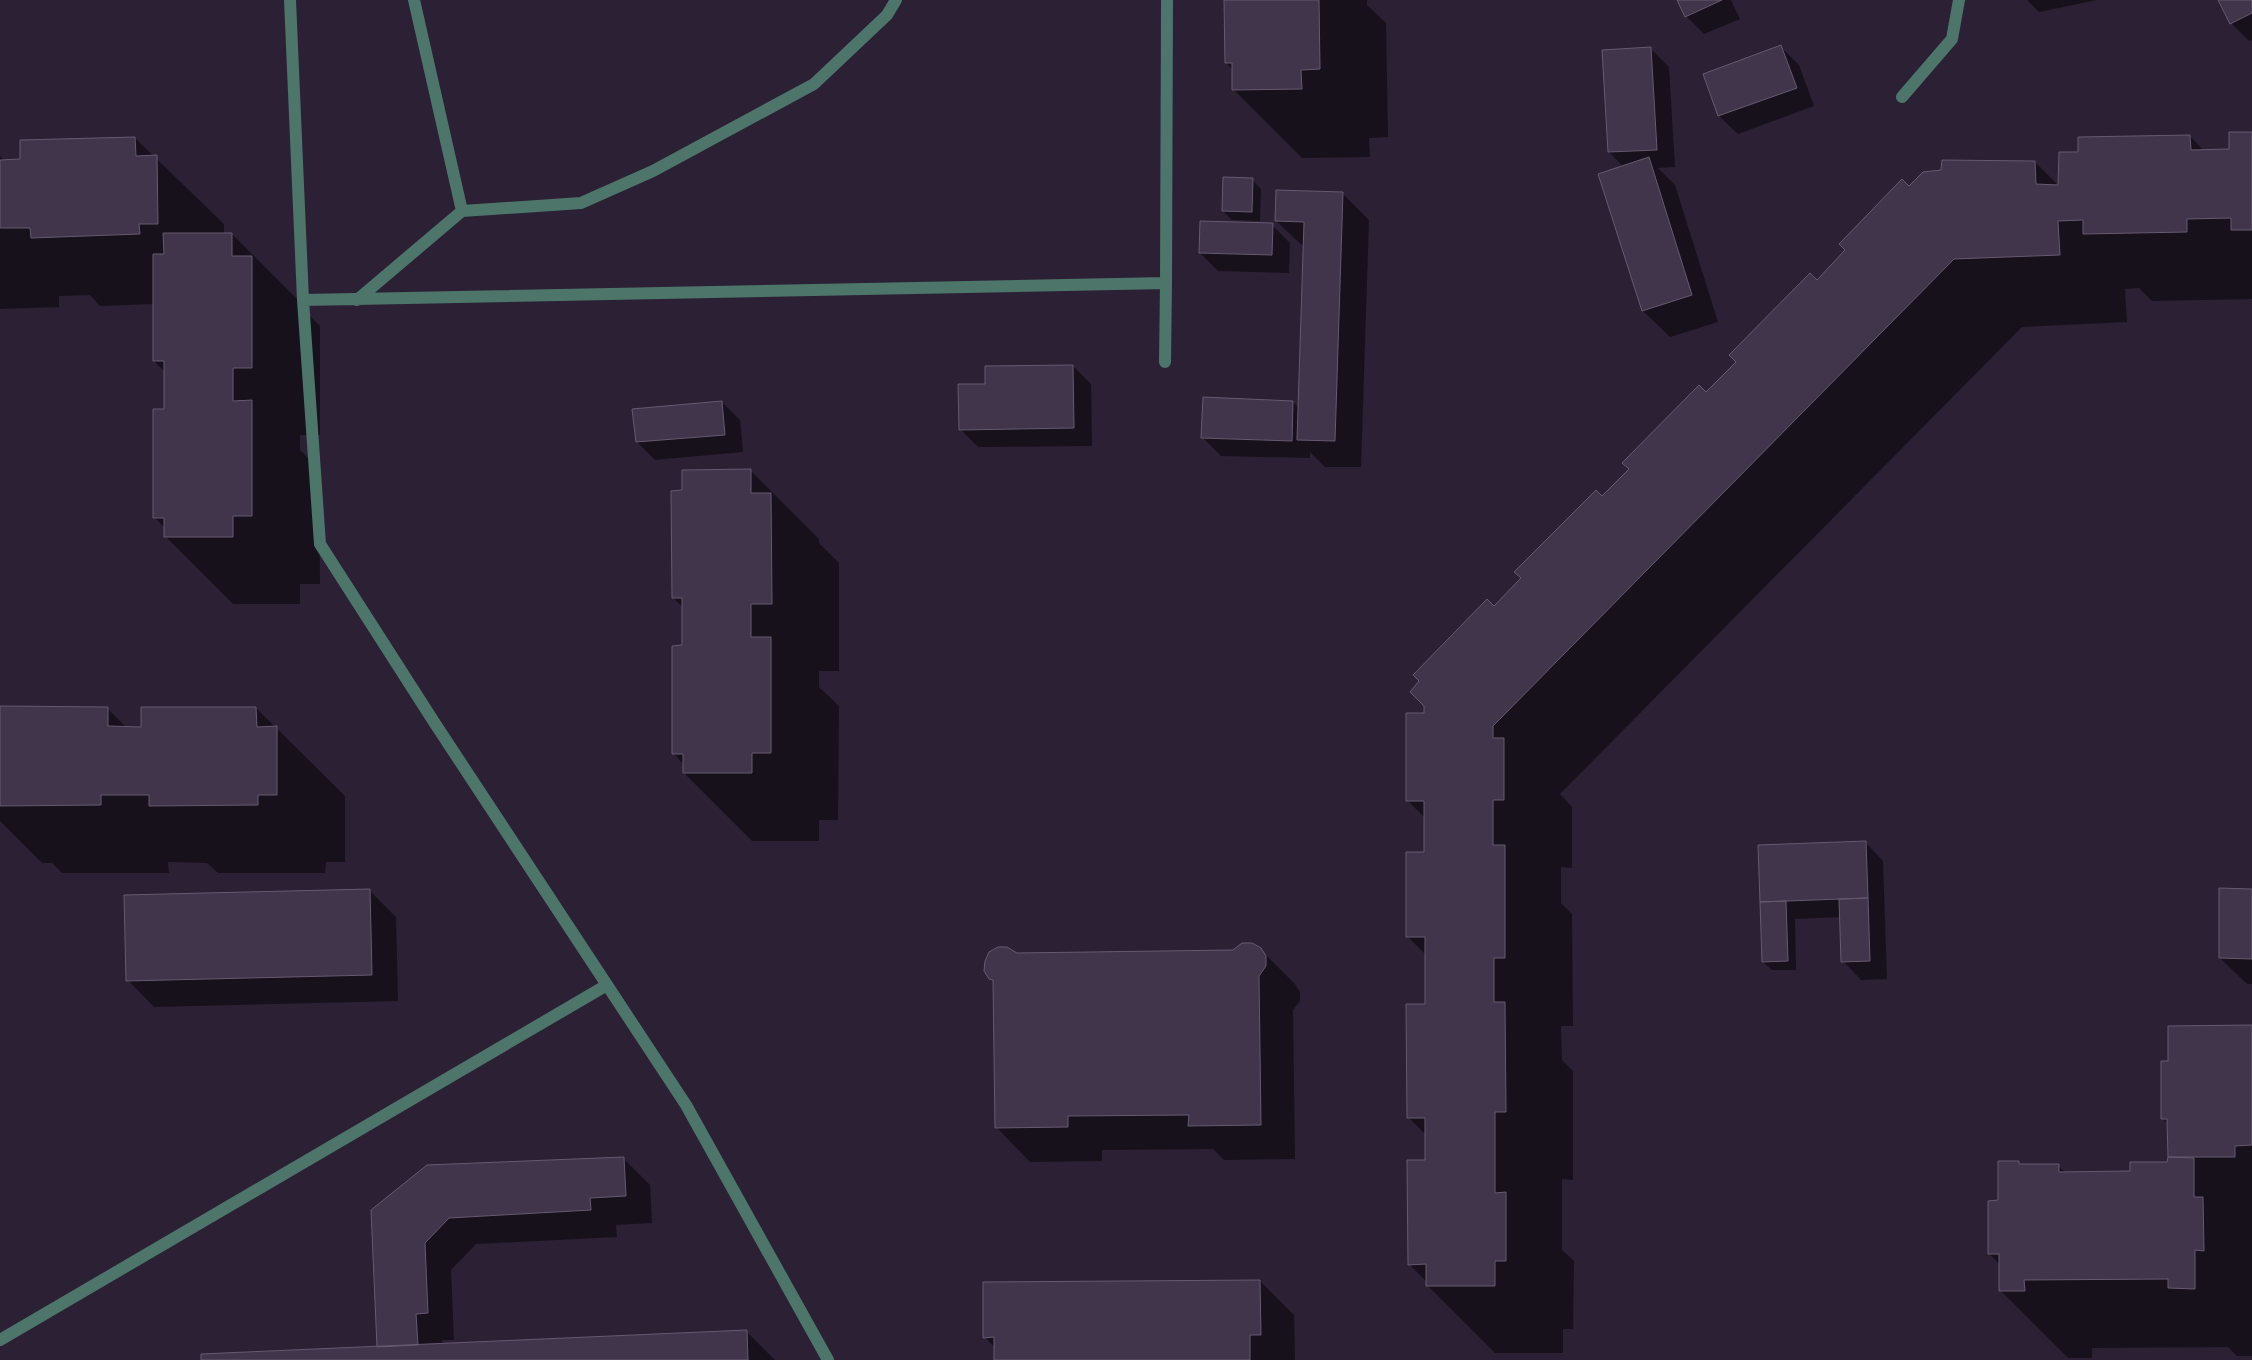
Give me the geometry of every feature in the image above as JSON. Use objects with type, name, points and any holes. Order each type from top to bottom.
[{"type":"street","points":[[290,0],[303,300],[320,544],[429,714],[686,1105],[828,1360]]},
{"type":"street","points":[[414,0],[462,211]]},
{"type":"street","points":[[356,300],[462,211],[581,202],[653,171],[814,84],[888,15],[896,0]]},
{"type":"street","points":[[1165,362],[1167,0]]},
{"type":"street","points":[[1902,97],[1952,39],[1959,0]]},
{"type":"street","points":[[303,300],[1166,284]]},
{"type":"street","points":[[0,1340],[607,984]]},
{"type":"building","points":[[1224,0],[1319,0],[1320,69],[1301,70],[1302,89],[1232,90],[1232,63],[1225,63]]},
{"type":"building","points":[[1677,0],[1722,0],[1685,17]]},
{"type":"building","points":[[2218,0],[2252,0],[2252,13],[2230,24]]},
{"type":"building","points":[[1781,45],[1797,88],[1718,116],[1703,74]]},
{"type":"building","points":[[1651,47],[1657,150],[1608,152],[1602,50]]},
{"type":"building","points":[[2229,132],[2252,132],[2252,230],[2231,230],[2231,218],[2187,219],[2187,232],[2083,234],[2083,220],[2058,221],[2060,255],[1954,259],[1493,726],[1493,738],[1504,738],[1504,800],[1493,800],[1493,845],[1505,845],[1505,958],[1494,958],[1494,1002],[1505,1002],[1506,1112],[1495,1112],[1495,1193],[1506,1192],[1506,1261],[1495,1261],[1495,1286],[1426,1286],[1426,1264],[1408,1265],[1407,1160],[1425,1160],[1425,1118],[1407,1118],[1406,1004],[1425,1004],[1425,937],[1406,937],[1406,852],[1424,852],[1424,801],[1406,801],[1406,713],[1424,713],[1424,706],[1410,692],[1419,681],[1413,675],[1487,599],[1494,606],[1521,578],[1514,572],[1596,490],[1602,496],[1629,469],[1622,463],[1699,385],[1706,392],[1736,362],[1729,355],[1810,273],[1817,280],[1845,250],[1839,244],[1902,179],[1909,186],[1923,172],[1941,170],[1942,160],[2035,161],[2036,184],[2058,185],[2059,152],[2078,152],[2078,137],[2190,135],[2191,150],[2229,149]]},
{"type":"building","points":[[135,137],[136,156],[157,155],[158,224],[139,224],[140,234],[31,238],[30,228],[0,228],[0,160],[20,159],[20,140]]},
{"type":"building","points":[[1649,157],[1692,295],[1642,311],[1598,174]]},
{"type":"building","points":[[1223,177],[1253,178],[1252,212],[1222,211]]},
{"type":"building","points":[[1276,190],[1343,192],[1335,441],[1297,440],[1304,222],[1275,221]]},
{"type":"building","points":[[1200,221],[1273,223],[1272,255],[1199,253]]},
{"type":"building","points":[[163,233],[232,233],[232,256],[252,256],[252,368],[233,368],[233,401],[252,400],[252,516],[233,516],[233,537],[164,537],[164,518],[153,518],[153,409],[164,409],[164,361],[153,361],[153,254],[164,254]]},
{"type":"building","points":[[1073,365],[1074,428],[959,430],[958,384],[985,384],[985,366]]},
{"type":"building","points":[[1203,397],[1293,401],[1292,441],[1201,438]]},
{"type":"building","points":[[722,401],[725,435],[636,442],[632,409]]},
{"type":"building","points":[[751,469],[751,493],[771,493],[772,604],[751,604],[751,637],[771,637],[771,753],[752,753],[752,773],[683,773],[683,754],[672,754],[672,646],[682,645],[682,598],[672,598],[671,491],[682,490],[682,470]]},
{"type":"building","points":[[0,706],[108,707],[108,726],[141,727],[141,707],[256,707],[257,727],[277,726],[277,795],[258,795],[258,805],[149,806],[149,795],[101,795],[101,805],[0,806]]},
{"type":"building","points":[[1866,841],[1868,898],[1760,902],[1758,845]]},
{"type":"building","points":[[2219,888],[2252,889],[2252,959],[2219,958]]},
{"type":"building","points":[[370,889],[372,975],[126,981],[124,895]]},
{"type":"building","points":[[1868,898],[1870,961],[1841,962],[1839,899]]},
{"type":"building","points":[[1786,901],[1788,961],[1762,962],[1760,902]]},
{"type":"building","points":[[1242,943],[1252,943],[1261,948],[1266,956],[1266,966],[1259,976],[1261,1125],[1188,1126],[1189,1115],[1068,1116],[1068,1127],[995,1128],[993,980],[989,979],[984,971],[985,961],[989,952],[998,947],[1007,947],[1017,953],[1233,950]]},
{"type":"building","points":[[2252,1025],[2252,1145],[2235,1146],[2235,1157],[2168,1157],[2167,1119],[2161,1119],[2161,1061],[2168,1061],[2168,1026]]},
{"type":"building","points":[[624,1157],[626,1196],[590,1198],[591,1210],[449,1218],[425,1243],[428,1313],[416,1314],[418,1345],[377,1347],[371,1210],[427,1165]]},
{"type":"building","points":[[2168,1157],[2194,1158],[2194,1197],[2203,1197],[2204,1251],[2195,1250],[2195,1289],[2168,1288],[2168,1279],[2024,1280],[2025,1291],[1999,1291],[1999,1254],[1988,1254],[1988,1201],[1998,1200],[1998,1161],[2019,1161],[2019,1164],[2059,1164],[2059,1172],[2130,1171],[2130,1162],[2167,1162]]},
{"type":"building","points":[[1260,1280],[1261,1335],[1250,1335],[1250,1360],[994,1360],[994,1337],[983,1338],[983,1282]]},
{"type":"building","points":[[747,1330],[748,1360],[201,1360],[201,1354]]}]
